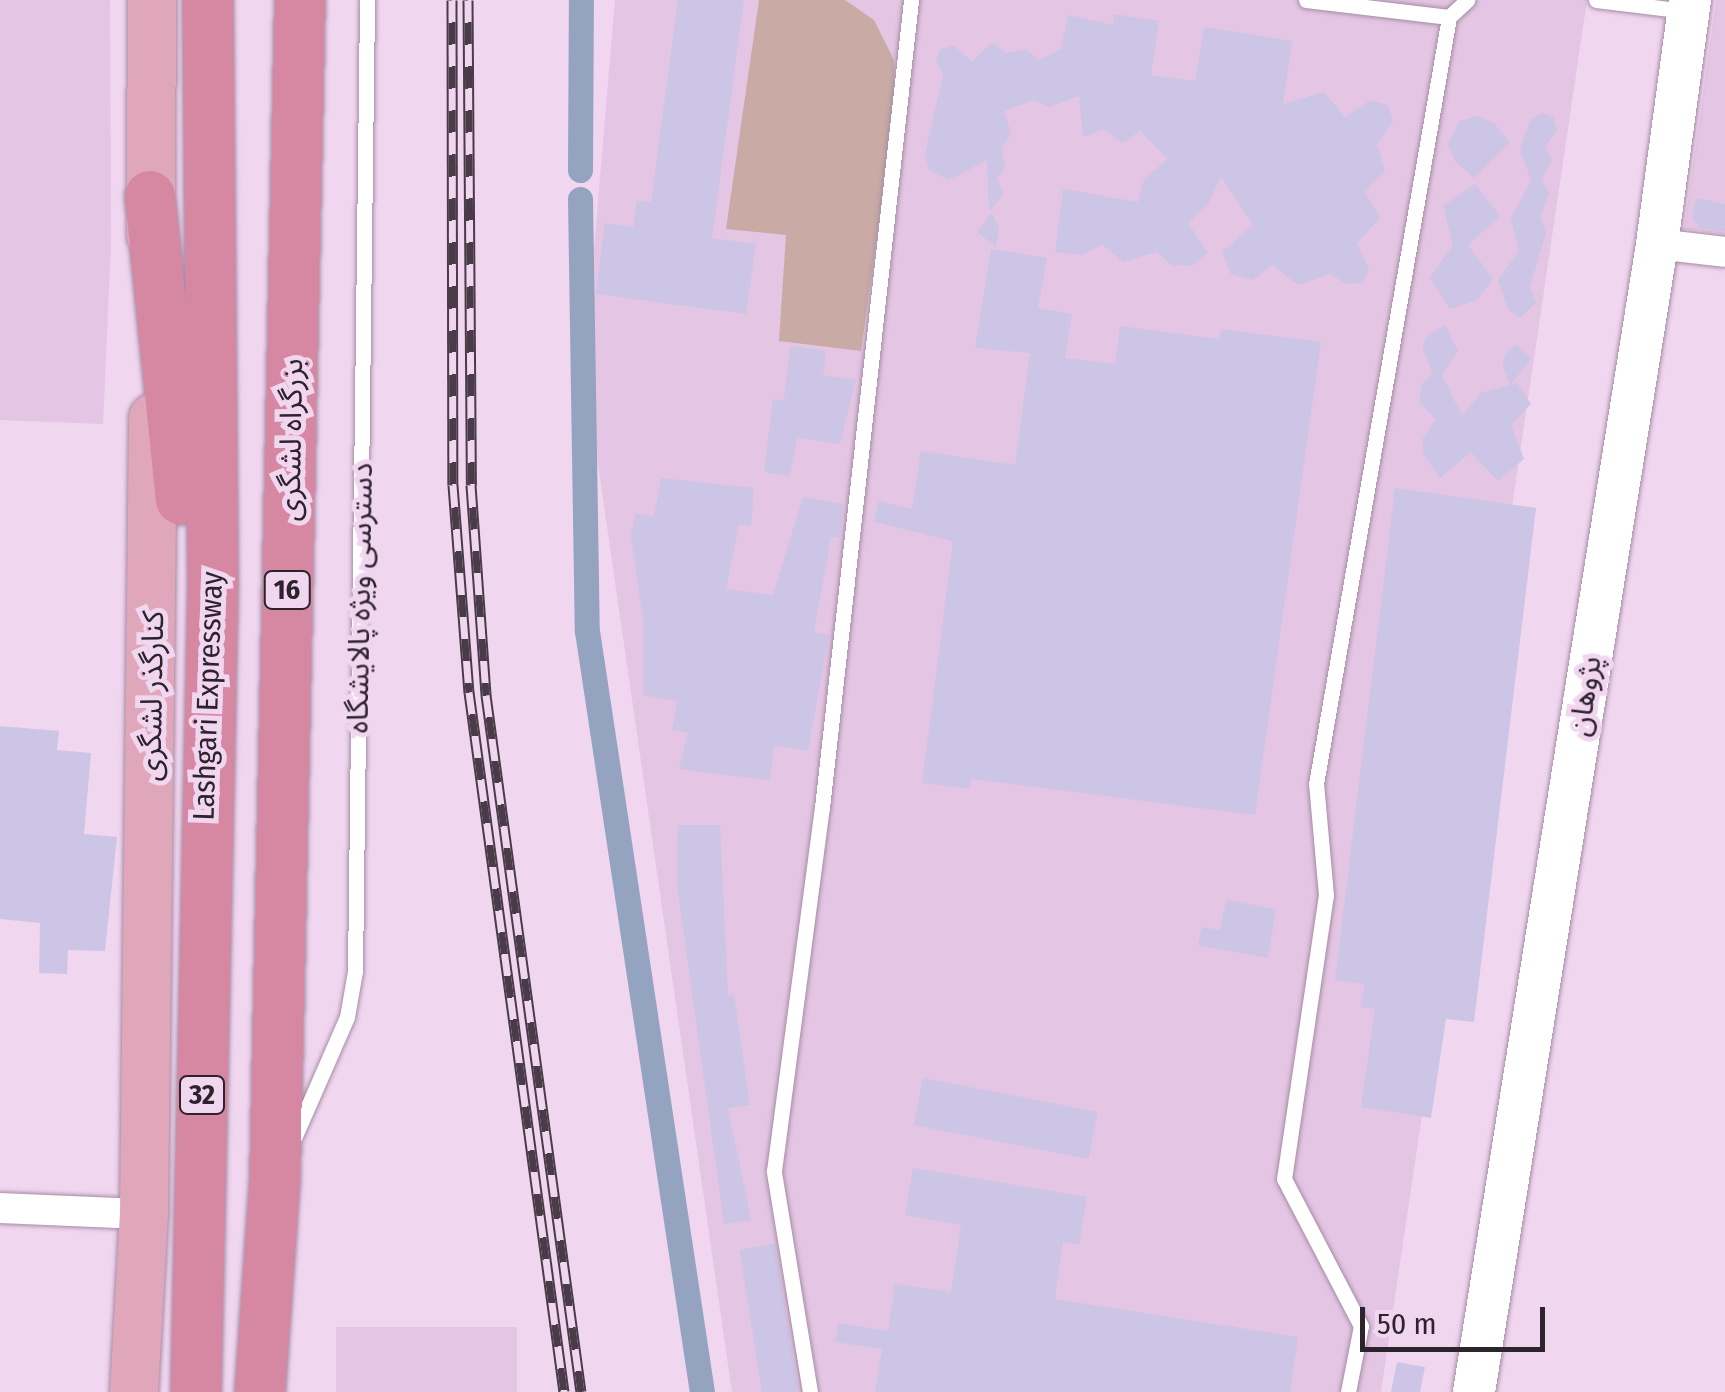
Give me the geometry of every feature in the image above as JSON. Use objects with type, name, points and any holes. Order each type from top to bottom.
[{"type":"highway","name":"Lashgari Expressway","points":[[196,1392],[204,798],[213,586],[208,0]]},
{"type":"highway","name":"بزرگراه لشگری","points":[[274,1180],[300,0]]},
{"type":"highway","points":[[150,196],[174,388],[204,798]]},
{"type":"highway","points":[[260,1392],[274,1180]]},
{"type":"main road","name":"کنارگذر لشگری","points":[[134,1392],[144,1214],[155,542],[150,196],[152,0]]},
{"type":"main road","name":"پژوهان","points":[[1474,1392],[1657,244],[1689,6]]},
{"type":"street","points":[[1657,244],[1725,252]]},
{"type":"street","points":[[0,1208],[144,1214]]},
{"type":"lane","name":"دسترسی ویژه پالایشگاه","points":[[274,1180],[329,1064],[355,971],[367,0]]},
{"type":"lane","points":[[810,1392],[774,1172],[822,808],[911,0]]},
{"type":"lane","points":[[1306,0],[1448,17]]},
{"type":"lane","points":[[1348,1392],[1360,1326],[1284,1179],[1326,895],[1316,784],[1448,17],[1467,0]]},
{"type":"lane","points":[[1596,0],[1689,6]]},
{"type":"shaded area","points":[[0,0],[110,0],[111,243],[103,424],[0,420]]},
{"type":"shaded area","points":[[615,0],[1587,0],[1381,1392],[732,1392],[584,367]]},
{"type":"shaded area","points":[[759,0],[845,0],[874,20],[894,60],[895,106],[861,351],[779,341],[786,235],[726,229]]},
{"type":"shaded area","points":[[1716,0],[1725,0],[1725,234],[1684,229]]},
{"type":"shaded area","points":[[336,1327],[517,1327],[517,1392],[336,1392]]},
{"type":"building","points":[[678,0],[744,0],[712,238],[756,244],[746,314],[596,294],[605,223],[633,227],[637,201],[651,202]]},
{"type":"building","points":[[1114,14],[1159,21],[1151,75],[1195,81],[1204,27],[1292,41],[1283,104],[1324,92],[1345,117],[1371,100],[1388,105],[1393,122],[1377,144],[1385,171],[1365,192],[1380,218],[1357,243],[1369,269],[1362,283],[1347,284],[1330,274],[1298,285],[1273,265],[1253,280],[1231,274],[1222,252],[1253,225],[1221,177],[1207,206],[1188,223],[1208,253],[1192,266],[1172,265],[1156,252],[1123,262],[1102,244],[1083,255],[1055,252],[1063,189],[1138,202],[1144,179],[1168,159],[1140,131],[1122,143],[1104,129],[1083,137],[1079,96],[1049,107],[1034,100],[1004,111],[1011,134],[1001,148],[1006,167],[997,177],[1003,195],[989,212],[987,160],[949,180],[929,170],[925,154],[943,74],[936,62],[940,49],[954,46],[972,61],[992,43],[1007,53],[1026,49],[1039,60],[1061,49],[1068,15],[1113,25]]},
{"type":"building","points":[[1542,113],[1553,117],[1557,130],[1545,147],[1552,160],[1542,179],[1549,194],[1540,216],[1546,233],[1530,287],[1536,303],[1520,318],[1508,309],[1498,280],[1519,251],[1511,219],[1531,180],[1520,149],[1530,120]]},
{"type":"building","points":[[1477,116],[1494,123],[1510,143],[1474,178],[1455,161],[1448,145],[1460,121]]},
{"type":"building","points":[[1475,184],[1500,216],[1468,245],[1493,279],[1477,300],[1450,309],[1430,278],[1453,245],[1443,206]]},
{"type":"building","points":[[1696,198],[1725,204],[1725,231],[1700,228],[1692,217]]},
{"type":"building","points":[[992,213],[999,228],[996,247],[977,232]]},
{"type":"building","points":[[991,249],[1047,258],[1038,308],[1072,314],[1065,358],[1115,364],[1120,326],[1220,339],[1221,329],[1321,342],[1255,815],[971,779],[970,789],[922,783],[953,541],[874,522],[879,501],[912,509],[921,451],[1015,465],[1030,353],[975,348]]},
{"type":"building","points":[[1445,325],[1458,351],[1442,375],[1462,416],[1481,393],[1510,385],[1502,363],[1508,350],[1517,345],[1531,358],[1511,385],[1517,383],[1531,404],[1511,425],[1524,459],[1498,481],[1471,452],[1440,478],[1424,455],[1422,440],[1436,419],[1419,402],[1421,385],[1433,373],[1422,348],[1426,337]]},
{"type":"building","points":[[790,346],[826,351],[823,375],[856,380],[840,444],[797,438],[790,476],[764,472],[773,399],[784,400]]},
{"type":"building","points":[[661,478],[754,488],[751,526],[739,525],[726,589],[773,595],[803,497],[844,504],[839,538],[831,537],[814,632],[829,635],[808,751],[775,745],[769,780],[679,769],[688,733],[672,730],[677,701],[643,695],[643,620],[631,536],[635,513],[654,517]]},
{"type":"building","points":[[1395,488],[1536,508],[1474,1022],[1446,1019],[1431,1118],[1361,1107],[1375,1009],[1360,1007],[1365,984],[1335,980]]},
{"type":"building","points":[[0,726],[59,731],[57,750],[91,753],[84,834],[117,837],[105,951],[68,950],[67,974],[39,973],[40,923],[0,919]]},
{"type":"building","points":[[678,825],[720,825],[728,996],[734,995],[750,1105],[728,1108],[751,1220],[724,1224],[677,885]]},
{"type":"building","points":[[1226,900],[1276,909],[1268,958],[1198,945],[1202,927],[1220,930]]},
{"type":"building","points":[[923,1078],[1098,1112],[1089,1159],[914,1125]]},
{"type":"building","points":[[913,1168],[1087,1197],[1079,1245],[1063,1242],[1055,1299],[1298,1337],[1290,1392],[875,1392],[882,1349],[835,1342],[838,1323],[888,1331],[895,1284],[951,1292],[961,1225],[905,1215]]},
{"type":"building","points":[[775,1244],[798,1392],[762,1392],[739,1250]]},
{"type":"building","points":[[1397,1362],[1425,1367],[1420,1392],[1391,1392]]},
{"type":"waterway","points":[[580,170],[581,0]]},
{"type":"waterway","points":[[580,199],[587,631],[702,1392]]},
{"type":"railway","points":[[452,0],[453,485],[469,692],[564,1392]]},
{"type":"railway","points":[[468,0],[471,485],[486,695],[581,1392]]}]
